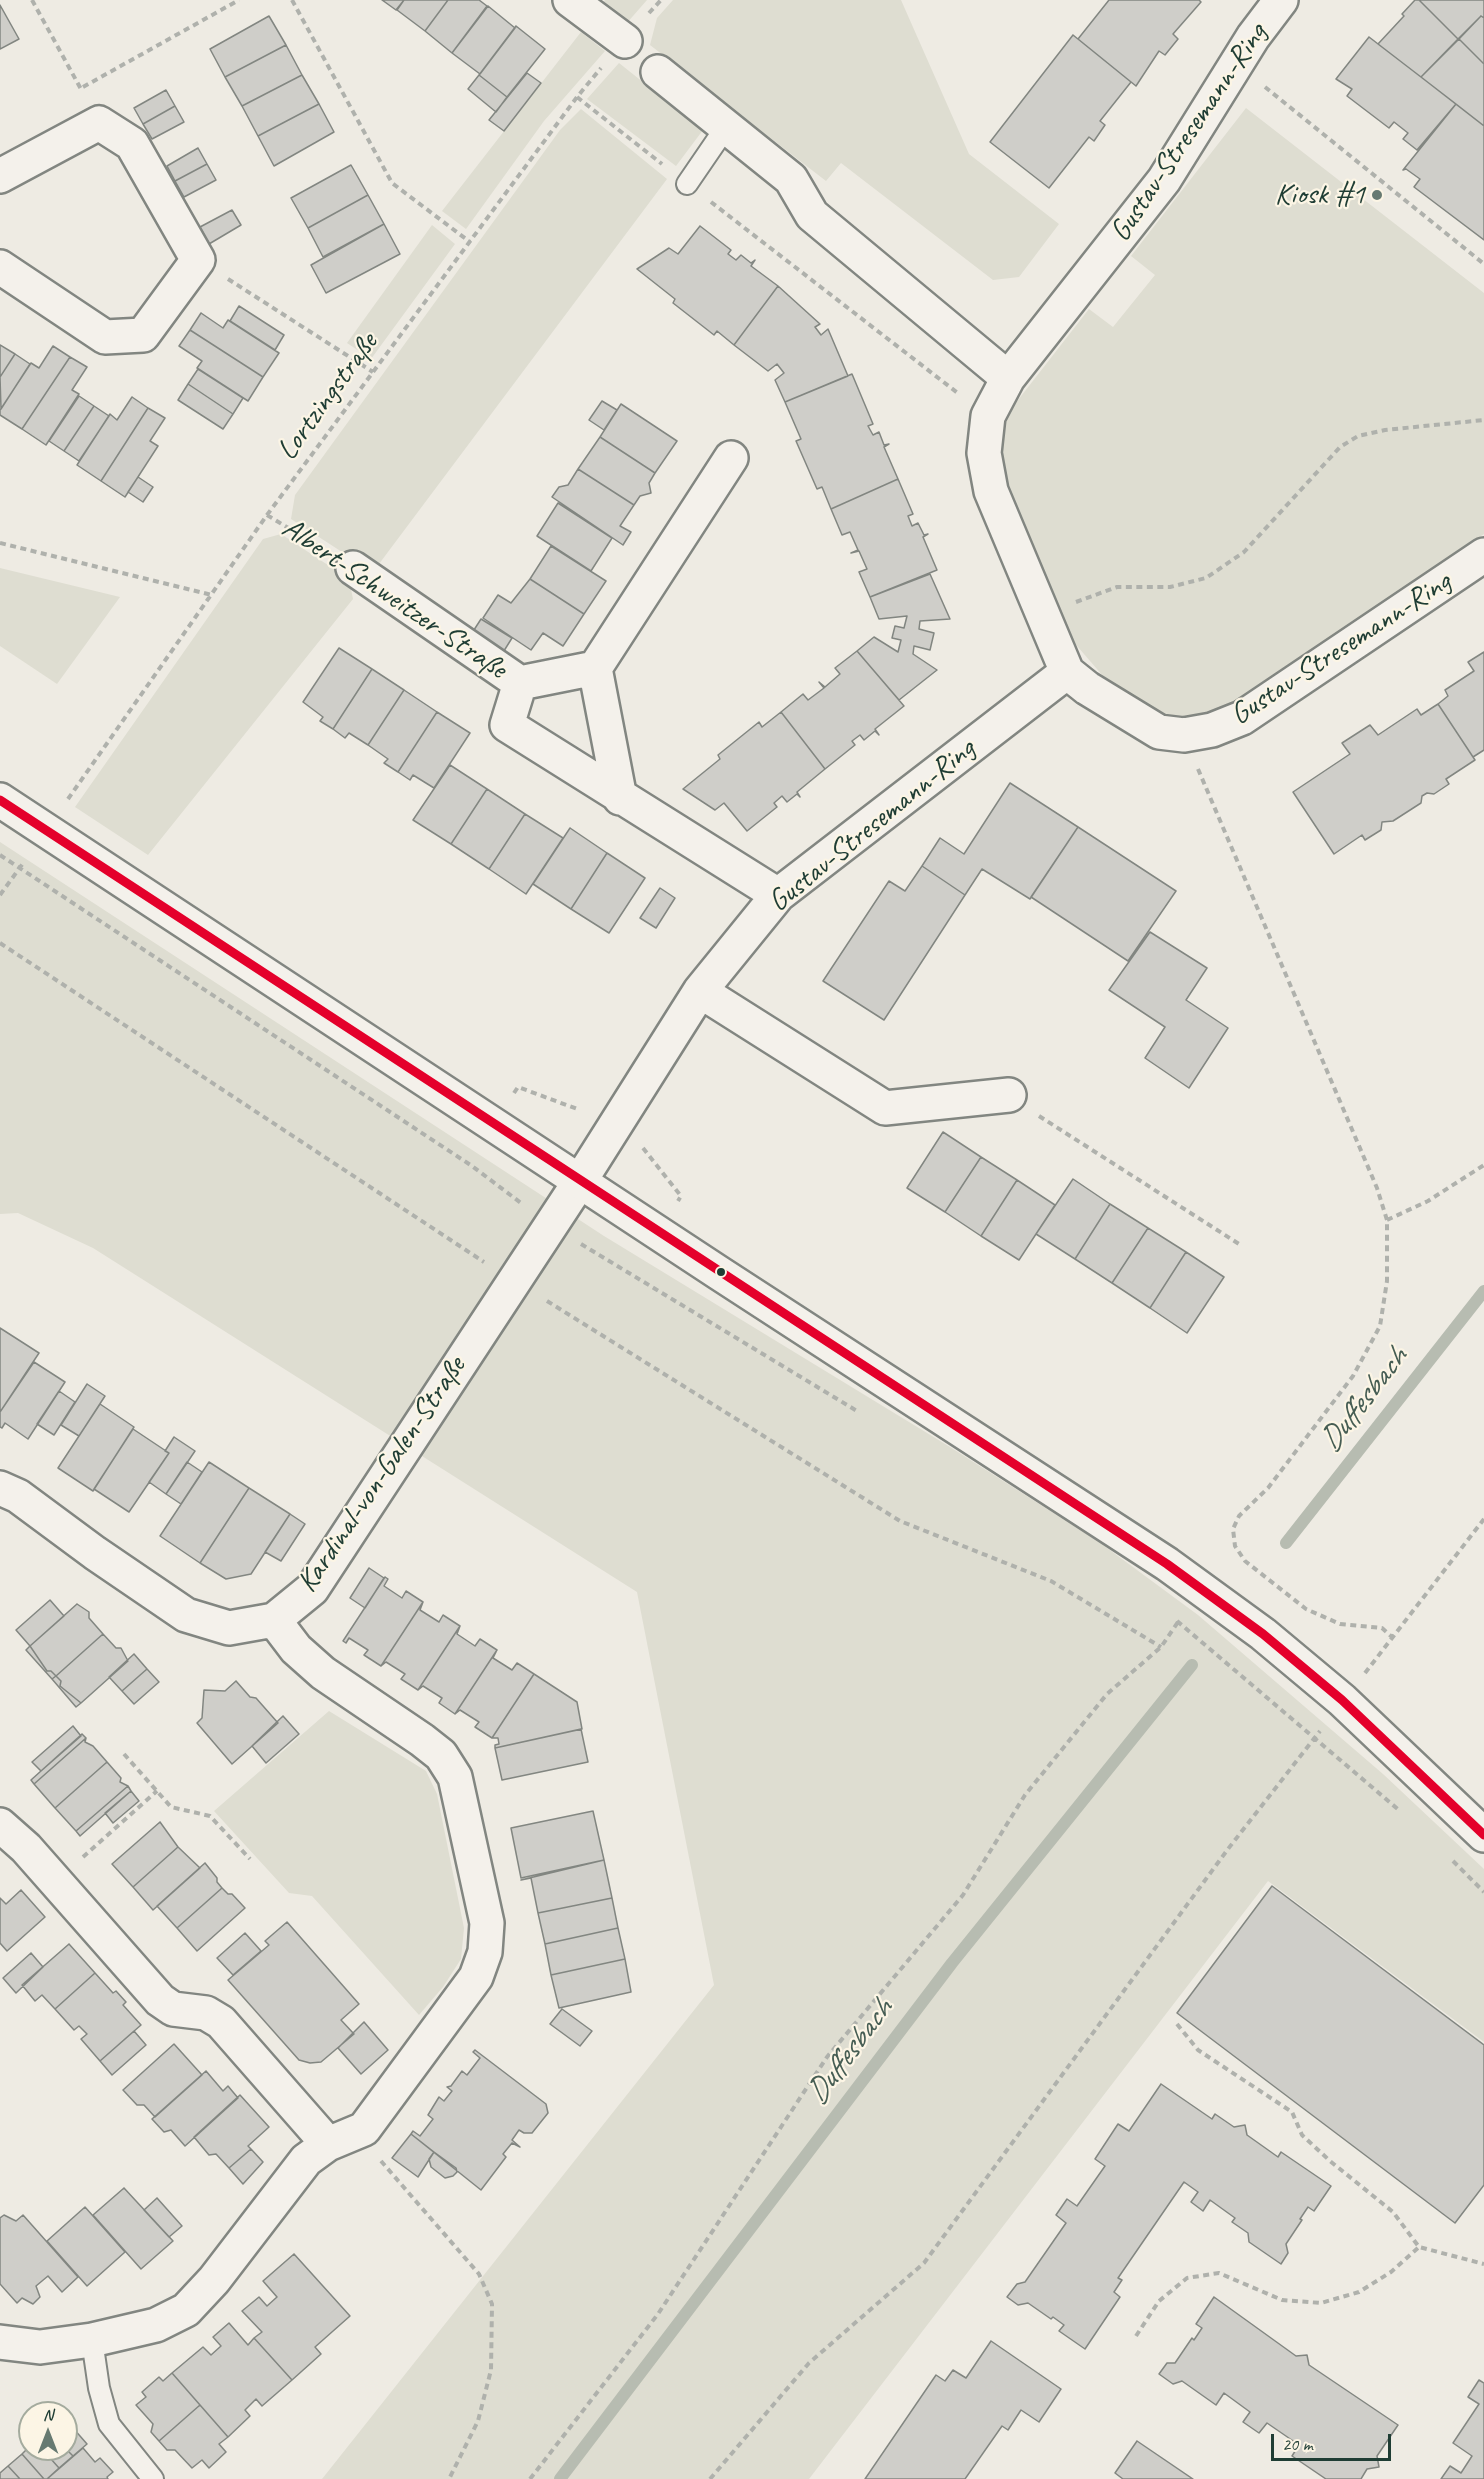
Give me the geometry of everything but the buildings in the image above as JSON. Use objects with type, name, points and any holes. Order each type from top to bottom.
[{"type":"street","points":[[570,0],[625,41]]},
{"type":"street","name":"Gustav-Stresemann-Ring","points":[[1281,0],[1253,37],[1238,65],[1164,180],[1008,378],[988,416],[984,453],[991,491],[1067,672],[1086,688],[1159,732],[1184,735],[1212,730],[1242,718],[1484,555]]},
{"type":"street","points":[[658,72],[791,178],[812,215],[1008,378]]},
{"type":"street","points":[[0,177],[99,123],[132,144],[198,260],[143,335],[134,336],[105,337],[0,267]]},
{"type":"street","points":[[620,798],[595,668],[731,458]]},
{"type":"street","name":"Albert-Schweitzer-Straße","points":[[353,568],[520,683],[595,668]]},
{"type":"street","name":"Gustav-Stresemann-Ring","points":[[580,1182],[700,991],[778,895],[1067,672]]},
{"type":"street","name":"Albert-Schweitzer-Straße","points":[[520,683],[507,724],[620,798],[778,895]]},
{"type":"street","points":[[0,800],[580,1182],[1167,1564],[1263,1634],[1342,1700],[1484,1834]]},
{"type":"street","points":[[700,991],[885,1108],[1009,1095]]},
{"type":"street","name":"Kardinal-von-Galen-Straße","points":[[0,1488],[18,1496],[95,1553],[186,1615],[229,1628],[274,1620],[312,1589],[580,1182]]},
{"type":"street","points":[[0,2342],[40,2347],[92,2340],[156,2325],[186,2310],[214,2280],[306,2160],[328,2144],[364,2129],[476,1977],[485,1952],[487,1923],[455,1777],[441,1755],[322,1673],[296,1649],[274,1620]]},
{"type":"street","points":[[0,1825],[26,1848],[160,2000],[173,2009],[206,2013],[221,2022],[328,2144]]},
{"type":"lane","points":[[687,184],[726,127]]},
{"type":"lane","points":[[92,2340],[99,2388],[109,2424],[153,2479]]},
{"type":"path","points":[[32,0],[99,123]]},
{"type":"path","points":[[81,88],[239,0]]},
{"type":"path","points":[[292,0],[392,183],[470,242]]},
{"type":"path","name":"Lortzingstraße","points":[[45,830],[267,515],[372,372],[577,97],[661,0]]},
{"type":"path","points":[[1238,65],[1484,264]]},
{"type":"path","points":[[577,97],[988,416]]},
{"type":"path","points":[[198,260],[372,372]]},
{"type":"path","points":[[1044,618],[1064,607],[1117,586],[1170,587],[1206,578],[1244,552],[1340,447],[1358,436],[1385,430],[1484,420]]},
{"type":"path","name":"Albert-Schweitzer-Straße","points":[[267,515],[353,568]]},
{"type":"path","points":[[0,543],[212,595]]},
{"type":"path","points":[[1184,735],[1377,1188],[1387,1220],[1387,1281],[1380,1326],[1353,1376],[1268,1488],[1239,1516],[1233,1529],[1235,1546],[1245,1561],[1306,1609],[1340,1624],[1382,1628],[1393,1638]]},
{"type":"path","points":[[0,855],[472,1166],[550,1226],[860,1413]]},
{"type":"path","points":[[0,943],[513,1281],[900,1521],[1051,1581],[1161,1647]]},
{"type":"path","points":[[1009,1095],[1064,1133],[1239,1244]]},
{"type":"path","points":[[1387,1220],[1428,1201],[1484,1165]]},
{"type":"path","points":[[710,2479],[809,2363],[924,2264],[1228,1849],[1484,1519]]},
{"type":"path","points":[[1170,1616],[1408,1818]]},
{"type":"path","points":[[530,2479],[658,2314],[827,2057],[963,1895],[1025,1795],[1107,1694],[1161,1647],[1178,1622]]},
{"type":"path","points":[[124,1754],[171,1807],[210,1816],[250,1859]]},
{"type":"path","points":[[55,1882],[157,1791]]},
{"type":"path","points":[[1450,1859],[1484,1892]]},
{"type":"path","points":[[1177,2024],[1198,2050],[1292,2112],[1302,2135],[1393,2212],[1419,2247],[1484,2264]]},
{"type":"path","points":[[364,2129],[379,2158],[479,2274],[492,2304],[491,2370],[478,2421],[449,2479]]},
{"type":"path","points":[[1136,2337],[1159,2301],[1187,2277],[1219,2273],[1282,2300],[1321,2303],[1359,2292],[1391,2272],[1419,2247]]},
{"type":"shaded area","points":[[605,0],[647,0],[626,24],[600,6]]},
{"type":"shaded area","points":[[673,0],[901,0],[969,154],[1059,224],[1019,277],[993,280],[841,163],[826,181],[650,45],[657,18]]},
{"type":"shaded area","points":[[581,32],[605,51],[544,121],[466,229],[442,211]]},
{"type":"shaded area","points":[[619,63],[703,130],[676,166],[587,99]]},
{"type":"shaded area","points":[[1246,108],[1484,293],[1484,534],[1230,704],[1212,714],[1192,719],[1167,715],[1150,708],[1103,676],[1071,639],[1005,489],[997,451],[1001,428],[1011,409],[1089,309],[1113,327],[1155,275],[1131,256]]},
{"type":"shaded area","points":[[581,109],[667,179],[373,572],[291,519],[295,495],[560,130]]},
{"type":"shaded area","points":[[432,225],[455,244],[371,359],[347,343]]},
{"type":"shaded area","points":[[281,534],[349,579],[353,599],[148,855],[75,807],[263,539]]},
{"type":"shaded area","points":[[0,568],[120,597],[57,684],[0,646]]},
{"type":"shaded area","points":[[0,842],[604,1236],[950,1447],[1099,1542],[1198,1615],[1383,1774],[1484,1869],[1484,2042],[1268,1881],[809,2479],[322,2479],[714,1985],[637,1592],[93,1248],[18,1213],[0,1214]]},
{"type":"shaded area","points":[[329,1711],[426,1771],[437,1794],[464,1928],[461,1959],[443,1987],[419,2015],[312,1896],[289,1893],[214,1811]]},
{"type":"waterway","name":"Duffesbach","points":[[1286,1543],[1484,1291]]},
{"type":"waterway","name":"Duffesbach","points":[[560,2479],[952,1963],[1192,1665]]},
{"type":"transit line","points":[[0,800],[1167,1564],[1263,1634],[1342,1700],[1484,1835]]},
{"type":"place","name":"Kiosk #1","points":[[1377,195]]}]
